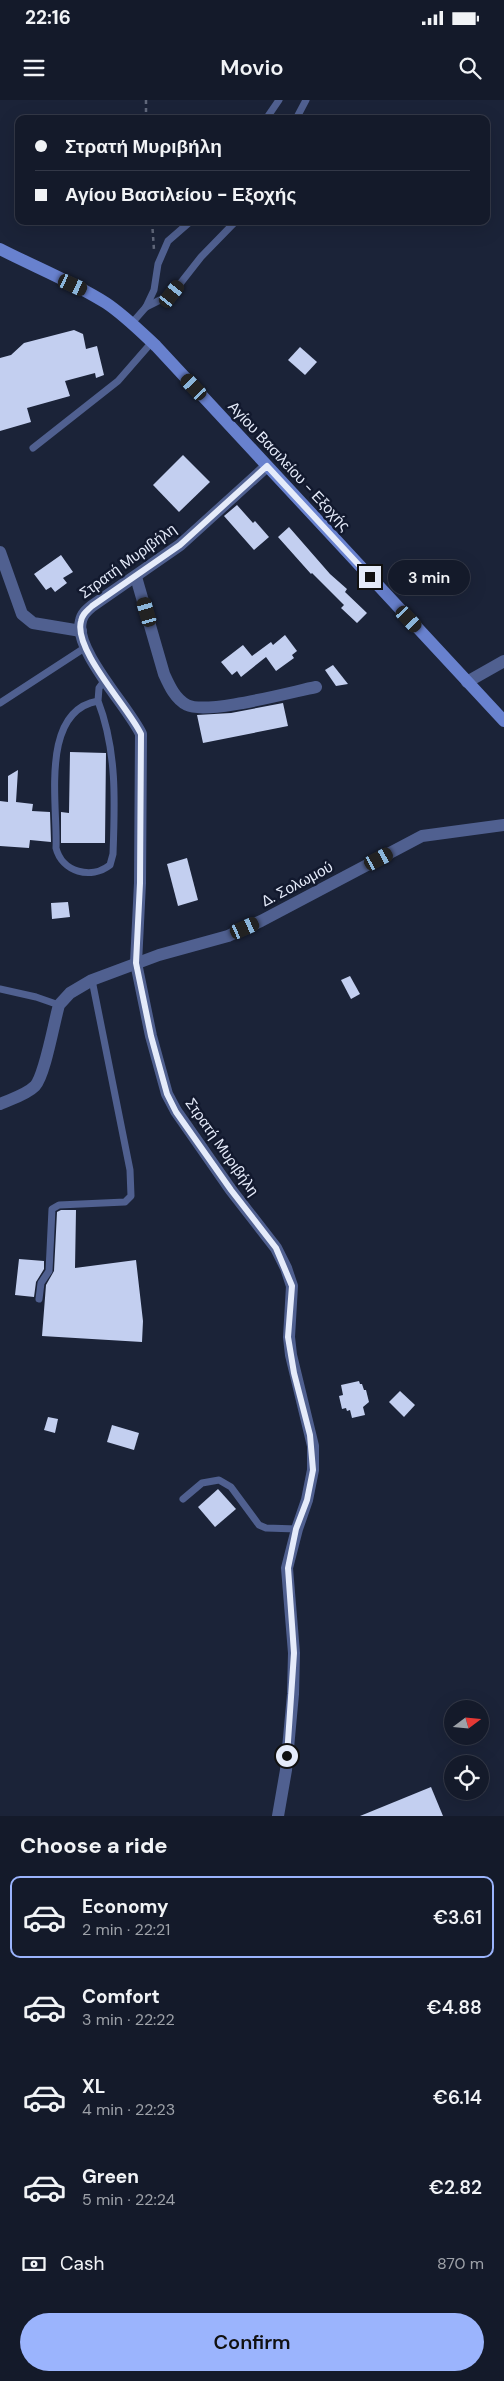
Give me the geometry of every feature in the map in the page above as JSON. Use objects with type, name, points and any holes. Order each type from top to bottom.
[{"type":"main road","name":"Αγίου Βασιλείου - Εξοχής","points":[[0,248],[83,290],[107,304],[132,323],[152,342],[504,720]]},
{"type":"street","name":"Στρατή Μυριβήλη","points":[[267,466],[180,545],[136,577],[117,587],[88,610],[80,623],[80,631],[86,647],[104,681],[134,718],[141,734],[140,883],[136,963],[151,1036],[167,1094],[176,1112],[231,1190],[276,1248],[292,1286],[288,1337],[294,1373],[308,1424],[313,1462],[307,1500],[296,1529],[288,1568],[294,1653],[293,1694],[286,1770],[278,1816]]},
{"type":"street","points":[[0,552],[22,614],[33,623],[80,631]]},
{"type":"street","points":[[136,577],[164,674],[175,694],[186,705],[193,707],[222,706],[316,687]]},
{"type":"street","points":[[467,682],[504,661]]},
{"type":"street","name":"Δ. Σολωμού","points":[[59,1005],[70,993],[92,980],[179,949],[228,936],[302,900],[422,836],[504,825]]},
{"type":"street","points":[[0,1104],[24,1094],[35,1086],[42,1072],[59,1005]]},
{"type":"lane","points":[[269,115],[279,100]]},
{"type":"lane","points":[[298,115],[306,100]]},
{"type":"lane","points":[[132,323],[146,307],[154,290],[158,264],[168,241],[186,225]]},
{"type":"lane","points":[[146,307],[172,294],[201,257],[232,225]]},
{"type":"lane","points":[[33,448],[118,381],[152,342]]},
{"type":"lane","points":[[0,703],[86,647]]},
{"type":"lane","points":[[98,701],[86,703],[68,721],[56,752],[56,848],[58,858],[73,870],[89,874],[110,865],[113,854],[113,759],[106,721],[98,701],[99,688],[104,681]]},
{"type":"lane","points":[[39,1298],[41,1283],[48,1271],[52,1208],[58,1205],[125,1202],[131,1196],[130,1170],[92,980]]},
{"type":"lane","points":[[0,989],[36,997],[59,1005]]},
{"type":"lane","points":[[183,1498],[202,1484],[219,1480],[231,1487],[259,1525],[266,1528],[296,1529]]},
{"type":"path","points":[[146,100],[146,115]]},
{"type":"path","points":[[152,225],[152,245],[158,264]]},
{"type":"building","points":[[74,330],[83,334],[86,349],[97,346],[104,375],[96,378],[95,373],[65,381],[70,396],[27,408],[31,422],[0,431],[0,358],[11,355],[24,343]]},
{"type":"building","points":[[300,347],[317,362],[305,375],[288,360]]},
{"type":"building","points":[[183,455],[210,482],[179,512],[153,485]]},
{"type":"building","points":[[237,505],[269,537],[254,550],[224,516]]},
{"type":"building","points":[[289,527],[330,574],[347,589],[345,592],[367,613],[357,623],[341,608],[344,605],[311,574],[278,537]]},
{"type":"building","points":[[61,555],[73,572],[63,578],[67,583],[55,592],[51,587],[46,590],[34,574]]},
{"type":"building","points":[[285,635],[297,651],[292,655],[294,658],[276,671],[266,657],[241,677],[237,671],[232,675],[221,662],[243,645],[252,656],[271,642],[273,645]]},
{"type":"building","points":[[333,665],[348,684],[336,686],[325,670]]},
{"type":"building","points":[[283,703],[288,726],[203,743],[197,715],[231,713]]},
{"type":"building","points":[[70,752],[106,753],[105,843],[61,843],[61,812],[69,813]]},
{"type":"building","points":[[18,770],[16,802],[33,804],[32,811],[50,812],[51,842],[30,840],[29,848],[0,846],[0,801],[8,802],[8,776]]},
{"type":"building","points":[[187,858],[198,900],[178,906],[167,864]]},
{"type":"building","points":[[68,902],[70,917],[52,919],[51,903]]},
{"type":"building","points":[[350,976],[360,994],[351,999],[341,980]]},
{"type":"building","points":[[61,1210],[76,1210],[75,1268],[136,1260],[143,1321],[142,1342],[42,1336],[46,1285],[54,1271],[57,1212]]},
{"type":"building","points":[[19,1259],[44,1261],[44,1269],[36,1282],[34,1297],[15,1295]]},
{"type":"building","points":[[359,1381],[364,1390],[366,1390],[369,1402],[363,1407],[365,1415],[352,1418],[350,1410],[342,1409],[339,1396],[343,1395],[341,1385]]},
{"type":"building","points":[[400,1391],[415,1405],[404,1417],[389,1402]]},
{"type":"building","points":[[48,1417],[58,1419],[55,1433],[44,1430]]},
{"type":"building","points":[[112,1425],[139,1433],[134,1450],[107,1442]]},
{"type":"building","points":[[218,1489],[236,1509],[215,1527],[198,1507]]},
{"type":"building","points":[[431,1787],[443,1816],[360,1816]]},
{"type":"route","points":[[287,1756],[293,1694],[294,1653],[288,1596],[288,1568],[296,1529],[307,1500],[313,1470],[312,1446],[308,1424],[298,1391],[288,1337],[292,1286],[276,1248],[231,1190],[176,1112],[167,1094],[151,1036],[136,963],[140,883],[139,802],[141,734],[134,718],[104,681],[86,647],[80,631],[80,623],[84,614],[92,606],[180,545],[267,466],[370,577]]}]
